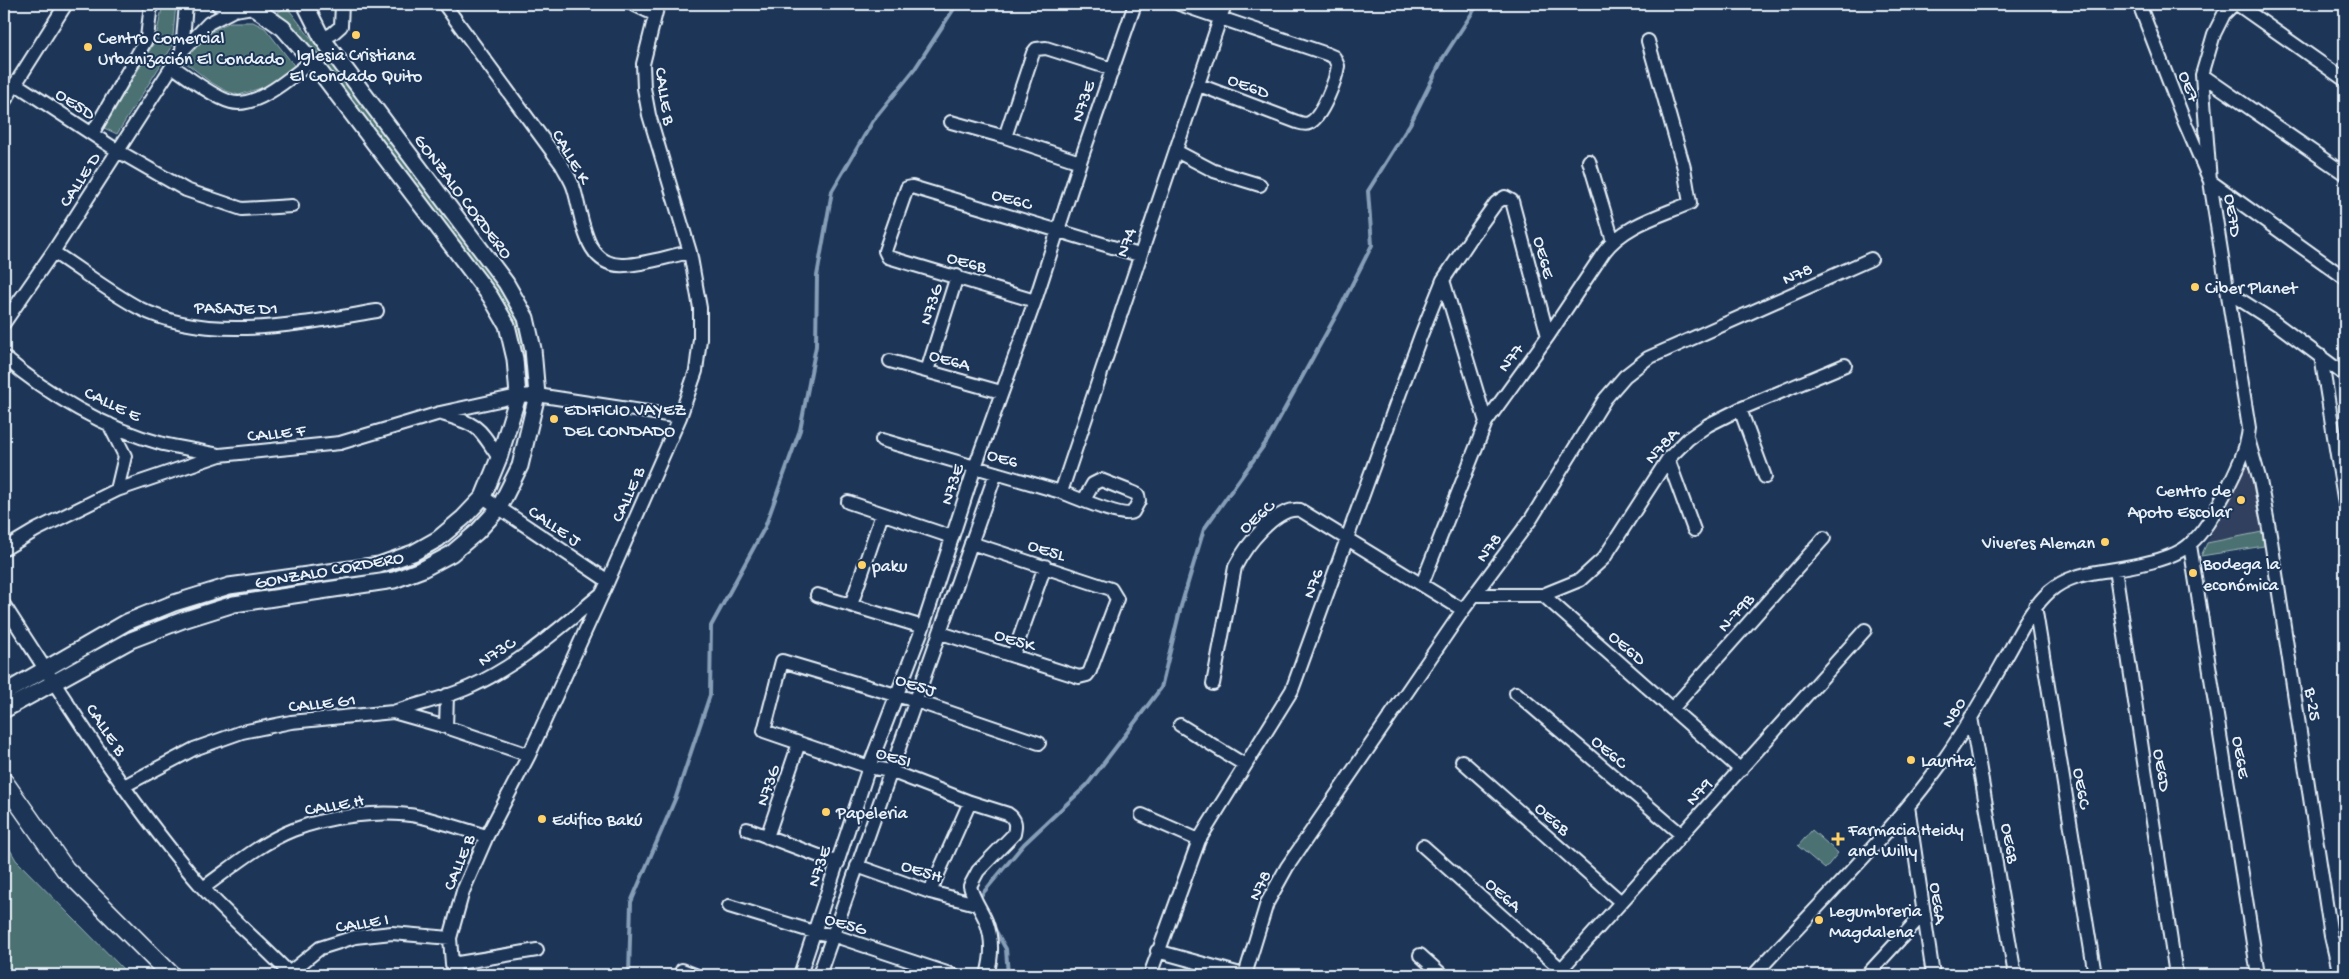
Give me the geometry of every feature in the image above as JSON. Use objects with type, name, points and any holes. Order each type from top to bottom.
[{"type":"main road","points":[[4,782],[65,869],[171,975]]},
{"type":"street","points":[[4,102],[66,4]]},
{"type":"street","points":[[92,134],[147,38],[151,4]]},
{"type":"street","name":"CALLE D","points":[[182,51],[186,4]]},
{"type":"street","points":[[218,4],[251,6]]},
{"type":"street","name":"GONZALO CORDERO","points":[[4,710],[131,640],[183,620],[234,604],[394,580],[423,569],[451,554],[477,532],[499,508],[520,466],[537,395],[533,349],[526,318],[506,283],[322,38],[305,4]]},
{"type":"street","points":[[322,38],[332,34],[341,26],[342,4]]},
{"type":"street","name":"CALLE K","points":[[444,4],[562,165],[574,187],[588,242],[594,252],[611,264],[625,265],[690,252]]},
{"type":"street","points":[[633,4],[656,9]]},
{"type":"street","name":"N73E","points":[[800,975],[869,768],[923,627],[975,467],[1035,301],[1080,162],[1135,4]]},
{"type":"street","points":[[1179,4],[1220,16]]},
{"type":"street","name":"N74","points":[[1061,492],[1139,255],[1199,85],[1225,4]]},
{"type":"street","name":"OE7","points":[[2139,4],[2185,123],[2210,181]]},
{"type":"street","points":[[2236,4],[2345,80]]},
{"type":"street","name":"OE7D","points":[[2236,4],[2224,14],[2214,34],[2202,75],[2210,181],[2249,428],[2248,438]]},
{"type":"street","name":"CALLE D","points":[[4,323],[53,252],[182,51],[209,23],[251,6]]},
{"type":"street","name":"GONZALO CORDERO","points":[[4,694],[127,622],[174,603],[229,586],[380,565],[413,553],[438,538],[463,518],[483,497],[499,458],[518,396],[515,359],[507,326],[490,296],[312,61],[283,28],[251,6]]},
{"type":"street","name":"CALLE B","points":[[454,970],[450,938],[464,891],[487,836],[529,755],[606,587],[680,417],[696,371],[700,339],[700,308],[690,252],[649,115],[644,88],[643,64],[656,9]]},
{"type":"street","name":"OE6D","points":[[1199,85],[1307,124],[1324,104],[1336,75],[1338,66],[1334,57],[1220,16]]},
{"type":"street","name":"N77","points":[[1422,584],[1486,422],[1613,241],[1631,228],[1690,203],[1684,168],[1648,41]]},
{"type":"street","points":[[1005,137],[1033,53],[1036,49],[1046,48],[1112,69]]},
{"type":"street","points":[[172,66],[231,102],[246,102],[262,97],[312,61]]},
{"type":"street","points":[[2202,75],[2345,174]]},
{"type":"street","name":"OE5D","points":[[16,84],[118,151],[186,190],[242,209],[292,206]]},
{"type":"street","points":[[951,122],[1005,137],[1080,162]]},
{"type":"street","points":[[1176,151],[1214,171],[1260,185]]},
{"type":"street","points":[[1589,161],[1613,241]]},
{"type":"street","points":[[2210,181],[2345,278]]},
{"type":"street","name":"OE6C","points":[[888,257],[885,251],[905,191],[912,187],[1059,229],[1139,255]]},
{"type":"street","name":"OE6E","points":[[1500,199],[1508,197],[1512,201],[1548,336]]},
{"type":"street","name":"N76","points":[[1150,975],[1199,840],[1292,690],[1421,334],[1443,280],[1500,199]]},
{"type":"street","name":"PASAJE D1","points":[[53,252],[140,308],[192,326],[282,327],[377,311]]},
{"type":"street","name":"OE6B","points":[[888,257],[958,276],[1035,301]]},
{"type":"street","name":"N78","points":[[1244,975],[1267,903],[1275,886],[1463,610],[1531,518],[1605,399],[1625,376],[1648,358],[1871,259]]},
{"type":"street","name":"N73G","points":[[927,371],[958,276]]},
{"type":"street","points":[[1443,280],[1486,422]]},
{"type":"street","points":[[2228,292],[2321,356],[2345,375]]},
{"type":"street","points":[[2321,356],[2345,504]]},
{"type":"street","name":"CALLE E","points":[[4,357],[19,370],[66,400],[109,424],[162,443],[220,455]]},
{"type":"street","name":"OE6A","points":[[890,361],[1001,392]]},
{"type":"street","name":"N78A","points":[[1543,595],[1580,580],[1604,558],[1668,459],[1688,439],[1708,425],[1740,409],[1845,365]]},
{"type":"street","name":"CALLE F","points":[[4,549],[36,530],[116,490],[220,455],[340,443],[440,413],[518,396],[537,395],[680,417]]},
{"type":"street","points":[[1740,409],[1765,476]]},
{"type":"street","points":[[440,413],[471,423],[482,431],[499,458]]},
{"type":"street","points":[[109,424],[125,456],[116,490]]},
{"type":"street","points":[[2190,544],[2214,513],[2245,451],[2248,438]]},
{"type":"street","name":"B-25","points":[[2248,438],[2260,481],[2270,534],[2331,936],[2340,975]]},
{"type":"street","name":"OE6","points":[[882,440],[1084,500]]},
{"type":"street","points":[[1668,459],[1694,530]]},
{"type":"street","name":"N73E","points":[[818,975],[941,633],[996,473]]},
{"type":"street","name":"CALLE J","points":[[483,497],[606,587]]},
{"type":"street","points":[[848,502],[952,536]]},
{"type":"street","name":"OE6C","points":[[1213,684],[1235,566],[1244,550],[1257,535],[1282,514],[1294,509],[1300,510],[1346,540],[1463,610]]},
{"type":"street","points":[[852,605],[882,514]]},
{"type":"street","name":"N-79B","points":[[1672,708],[1824,538]]},
{"type":"street","name":"OE5L","points":[[972,543],[1111,589],[1117,596],[1090,671],[1087,675],[1079,677]]},
{"type":"street","name":"OE6E","points":[[2190,544],[2258,975]]},
{"type":"street","name":"N80","points":[[1754,975],[1908,806],[1943,760],[1971,717],[2035,606],[2062,582],[2078,575],[2163,558],[2190,544]]},
{"type":"street","points":[[1013,656],[1045,566]]},
{"type":"street","name":"OE6D","points":[[2115,569],[2176,975]]},
{"type":"street","name":"N73C","points":[[393,712],[469,688],[504,669],[546,639],[606,587]]},
{"type":"street","points":[[1475,594],[1543,595]]},
{"type":"street","points":[[817,595],[923,627]]},
{"type":"street","name":"OE6D","points":[[1543,595],[1741,770]]},
{"type":"street","name":"CALLE B","points":[[4,605],[124,786],[164,840],[203,888],[290,974]]},
{"type":"street","name":"OE6C","points":[[2035,606],[2096,975]]},
{"type":"street","name":"N79","points":[[1558,972],[1865,630]]},
{"type":"street","name":"OE5K","points":[[941,633],[1079,677]]},
{"type":"street","name":"OE5J","points":[[764,731],[782,661],[916,701],[1039,743]]},
{"type":"street","name":"OE6C","points":[[1516,693],[1682,835]]},
{"type":"street","points":[[446,727],[447,695]]},
{"type":"street","name":"CALLE G1","points":[[124,786],[194,749],[242,732],[291,722],[393,712],[446,727],[529,755]]},
{"type":"street","name":"OE6B","points":[[1971,717],[2015,975]]},
{"type":"street","points":[[1180,726],[1244,765]]},
{"type":"street","name":"OE5I","points":[[764,731],[869,768],[890,771],[1013,817],[1016,828],[1014,834],[971,881],[970,886],[976,904]]},
{"type":"street","name":"N73G","points":[[768,837],[799,743]]},
{"type":"street","name":"OE6B","points":[[1462,761],[1620,902]]},
{"type":"street","points":[[930,892],[970,802]]},
{"type":"street","name":"OE6A","points":[[1908,806],[1922,914],[1933,975]]},
{"type":"street","name":"CALLE H","points":[[203,888],[263,846],[292,830],[322,821],[370,814],[419,817],[487,836]]},
{"type":"street","points":[[1142,815],[1199,840]]},
{"type":"street","points":[[747,829],[838,862]]},
{"type":"street","name":"OE6A","points":[[1423,846],[1558,972]]},
{"type":"street","name":"OE5H","points":[[858,866],[930,892],[976,904]]},
{"type":"street","points":[[976,904],[986,921],[989,932],[992,961],[987,975]]},
{"type":"street","name":"OE5G","points":[[729,906],[814,932],[832,935],[953,975]]},
{"type":"street","points":[[1867,975],[1922,914]]},
{"type":"street","name":"CALLE I","points":[[290,974],[320,948],[355,937],[392,933],[450,938]]},
{"type":"street","points":[[454,970],[537,950]]},
{"type":"street","points":[[1158,951],[1244,975]]},
{"type":"street","points":[[1420,955],[1441,975]]},
{"type":"street","points":[[682,970],[695,975]]},
{"type":"shaded area","name":"Centro de Apoto Escolar","points":[[2242,468],[2250,468],[2264,546],[2201,556]]},
{"type":"green space","points":[[163,4],[176,4],[172,47],[117,134],[104,128],[155,41]]},
{"type":"green space","points":[[287,7],[501,288],[517,319],[530,380],[519,382],[492,293],[278,12]]},
{"type":"green space","points":[[231,22],[253,22],[265,28],[296,68],[264,87],[239,95],[226,91],[209,81],[185,62],[198,42]]},
{"type":"green space","points":[[2262,532],[2264,546],[2201,556],[2207,543]]},
{"type":"green space","points":[[1812,830],[1838,853],[1825,869],[1798,846]]},
{"type":"green space","points":[[4,839],[16,860],[129,975],[4,975]]},
{"type":"waterway","points":[[629,975],[631,902],[676,797],[710,695],[711,626],[765,527],[800,430],[816,346],[817,276],[832,191],[873,121],[914,70],[957,4]]},
{"type":"waterway","points":[[978,899],[1024,844],[1087,785],[1161,688],[1181,606],[1204,529],[1267,441],[1339,310],[1372,245],[1368,191],[1410,124],[1443,58],[1478,4]]},
{"type":"waterway","points":[[993,926],[1006,949],[1008,975]]},
{"type":"place","name":"Iglesia Cristiana El Condado Quito","points":[[356,35]]},
{"type":"place","name":"Centro Comercial Urbanización El Condado","points":[[88,47]]},
{"type":"place","name":"Ciber Planet","points":[[2195,287]]},
{"type":"place","name":"EDIFICIO VAYEZ DEL CONDADO","points":[[554,419]]},
{"type":"place","name":"Centro de Apoto Escolar","points":[[2241,500]]},
{"type":"place","name":"Viveres Aleman","points":[[2105,542]]},
{"type":"place","name":"paku","points":[[862,565]]},
{"type":"place","name":"Bodega la económica","points":[[2193,573]]},
{"type":"place","name":"Laurita","points":[[1911,760]]},
{"type":"place","name":"Papeleria","points":[[826,812]]},
{"type":"place","name":"Edifico Bakú","points":[[542,819]]},
{"type":"place","name":"Farmacia Heidy and Willy","points":[[1838,839]]},
{"type":"place","name":"Legumbreria Magdalena","points":[[1819,920]]}]
